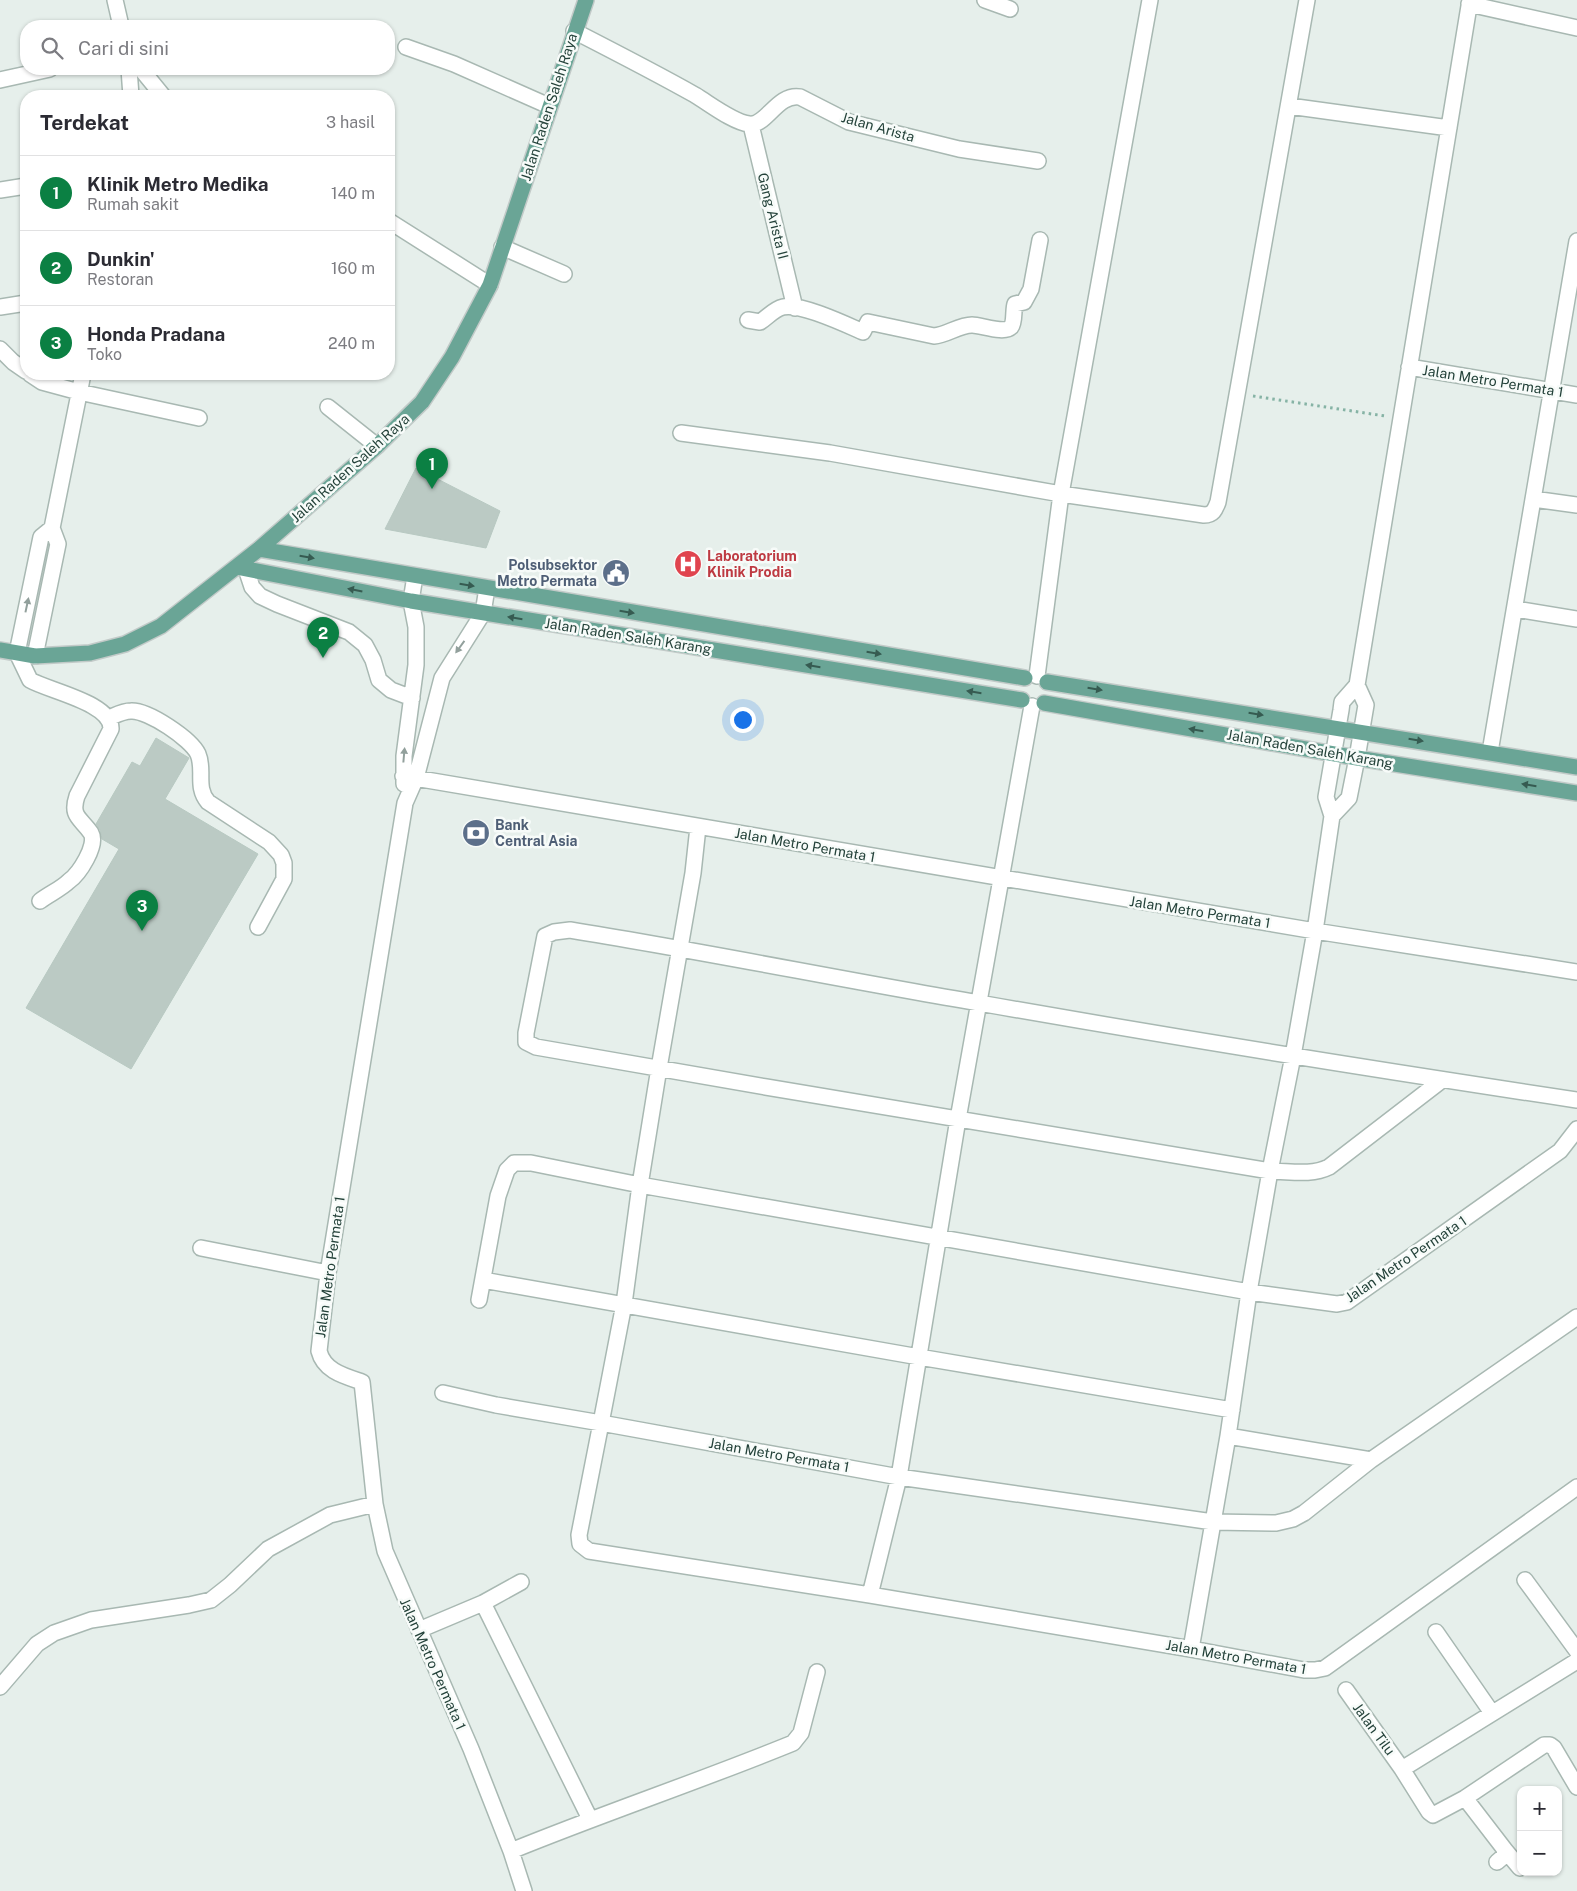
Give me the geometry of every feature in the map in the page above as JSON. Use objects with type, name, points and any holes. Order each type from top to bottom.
[{"type":"main road","name":"Jalan Raden Saleh Raya","points":[[0,650],[35,656],[90,653],[125,644],[161,626],[241,568],[259,549],[378,446],[422,402],[452,357],[490,285],[586,0]]},
{"type":"main road","name":"Jalan Raden Saleh Karang","points":[[259,549],[1577,767]]},
{"type":"main road","name":"Jalan Raden Saleh Karang","points":[[241,568],[412,601],[1577,793]]},
{"type":"main road","points":[[1036,679],[1050,694],[1033,703],[1019,689],[1036,679]]},
{"type":"street","points":[[115,0],[120,20]]},
{"type":"street","points":[[985,0],[1010,10]]},
{"type":"street","points":[[1036,679],[1061,494],[1150,0]]},
{"type":"street","points":[[681,433],[830,453],[1061,494],[1210,515],[1215,510],[1218,502],[1307,0]]},
{"type":"street","points":[[1191,1649],[1228,1436],[1249,1292],[1315,931],[1332,816],[1326,797],[1342,702],[1357,685],[1470,2],[1577,28]]},
{"type":"street","points":[[574,32],[695,95],[741,122],[751,125]]},
{"type":"street","points":[[406,47],[454,64],[549,106]]},
{"type":"street","points":[[0,80],[23,75]]},
{"type":"street","points":[[129,75],[131,90]]},
{"type":"street","points":[[146,75],[158,90]]},
{"type":"street","name":"Jalan Arista","points":[[751,125],[758,123],[776,106],[794,96],[800,97],[849,122],[959,149],[1038,161]]},
{"type":"street","points":[[1289,106],[1448,128]]},
{"type":"street","name":"Gang Arista II","points":[[751,125],[795,308]]},
{"type":"street","points":[[0,190],[20,187]]},
{"type":"street","points":[[395,225],[490,285]]},
{"type":"street","points":[[748,320],[760,322],[785,306],[834,319],[863,332],[868,322],[934,336],[943,336],[972,325],[1000,330],[1009,329],[1012,326],[1015,304],[1024,302],[1031,289],[1040,240]]},
{"type":"street","points":[[1490,752],[1551,391],[1574,272],[1577,241]]},
{"type":"street","points":[[502,247],[564,274]]},
{"type":"street","points":[[0,307],[20,304]]},
{"type":"street","points":[[0,349],[20,367]]},
{"type":"street","name":"Jalan Metro Permata 1","points":[[1409,367],[1577,395]]},
{"type":"street","points":[[39,380],[79,392],[199,418]]},
{"type":"street","points":[[35,656],[58,544],[52,528],[82,380]]},
{"type":"street","points":[[328,407],[378,446]]},
{"type":"street","points":[[1533,499],[1577,505]]},
{"type":"street","points":[[40,901],[76,876],[92,848],[92,834],[78,819],[74,804],[112,729],[112,723],[109,718],[74,696],[30,680],[17,653],[41,537],[52,528]]},
{"type":"street","points":[[241,568],[260,596],[349,632],[364,645],[373,660],[379,680],[391,690],[412,698]]},
{"type":"street","name":"Jalan Metro Permata 1","points":[[410,777],[404,756],[416,664],[416,627],[412,601],[415,576]]},
{"type":"street","name":"Jalan Metro Permata 1","points":[[487,588],[483,612],[442,678],[410,777],[328,1273],[319,1351],[321,1361],[332,1370],[362,1382],[374,1504],[385,1552],[471,1749],[511,1851],[524,1891]]},
{"type":"street","points":[[1515,609],[1577,619]]},
{"type":"street","points":[[1332,816],[1350,798],[1366,705],[1357,685]]},
{"type":"street","points":[[870,1595],[899,1477],[958,1120],[1033,703]]},
{"type":"street","points":[[109,718],[122,712],[138,711],[158,721],[189,742],[199,755],[200,782],[204,797],[208,802],[269,842],[281,855],[284,863],[284,879],[258,926]]},
{"type":"street","name":"Jalan Metro Permata 1","points":[[410,777],[1315,931],[1577,972]]},
{"type":"street","name":"Jalan Metro Permata 1","points":[[698,827],[693,873],[658,1068],[624,1304],[579,1535],[580,1544],[584,1548],[607,1555],[870,1595],[1304,1670],[1315,1670],[1325,1668],[1577,1487]]},
{"type":"street","points":[[1442,1080],[1322,1171],[1270,1171],[958,1120],[530,1045],[526,1042],[526,1033],[544,940],[548,933],[570,930],[680,947],[980,1003],[1293,1056],[1577,1100]]},
{"type":"street","name":"Jalan Metro Permata 1","points":[[479,1300],[498,1196],[507,1170],[514,1163],[531,1163],[640,1185],[939,1238],[1249,1292],[1337,1304],[1347,1302],[1560,1151],[1577,1128]]},
{"type":"street","points":[[201,1248],[328,1273]]},
{"type":"street","points":[[483,1280],[1232,1410]]},
{"type":"street","name":"Jalan Metro Permata 1","points":[[443,1393],[496,1405],[899,1477],[1213,1522],[1276,1523],[1293,1520],[1371,1460],[1577,1317]]},
{"type":"street","points":[[1228,1436],[1371,1460]]},
{"type":"street","points":[[0,1687],[37,1644],[54,1633],[91,1620],[211,1600],[268,1549],[330,1515],[374,1504]]},
{"type":"street","points":[[1524,1580],[1577,1652]]},
{"type":"street","points":[[419,1630],[483,1603],[521,1582]]},
{"type":"street","points":[[483,1603],[590,1819]]},
{"type":"street","points":[[1436,1632],[1492,1713]]},
{"type":"street","points":[[1402,1768],[1577,1661]]},
{"type":"street","points":[[511,1851],[590,1819],[704,1779],[793,1743],[801,1733],[817,1672]]},
{"type":"street","name":"Jalan Tilu","points":[[1346,1690],[1402,1768],[1429,1812],[1433,1815],[1465,1798]]},
{"type":"street","points":[[1517,1866],[1501,1856],[1465,1798],[1543,1746],[1550,1745],[1577,1787]]},
{"type":"path","points":[[1237,394],[1400,418]]},
{"type":"building","points":[[416,468],[500,511],[486,548],[385,529]]},
{"type":"building","points":[[156,738],[189,758],[165,799],[258,854],[131,1069],[26,1008],[119,849],[102,839],[96,824],[132,762],[140,766]]},
{"type":"place","name":"Klinik Metro Medika","points":[[432,489]]},
{"type":"place","name":"Laboratorium Klinik Prodia","points":[[688,564]]},
{"type":"place","name":"Polsubsektor Metro Permata","points":[[616,573]]},
{"type":"place","name":"Dunkin'","points":[[323,658]]},
{"type":"place","name":"Bank Central Asia","points":[[476,833]]},
{"type":"place","name":"Honda Pradana","points":[[142,931]]}]
